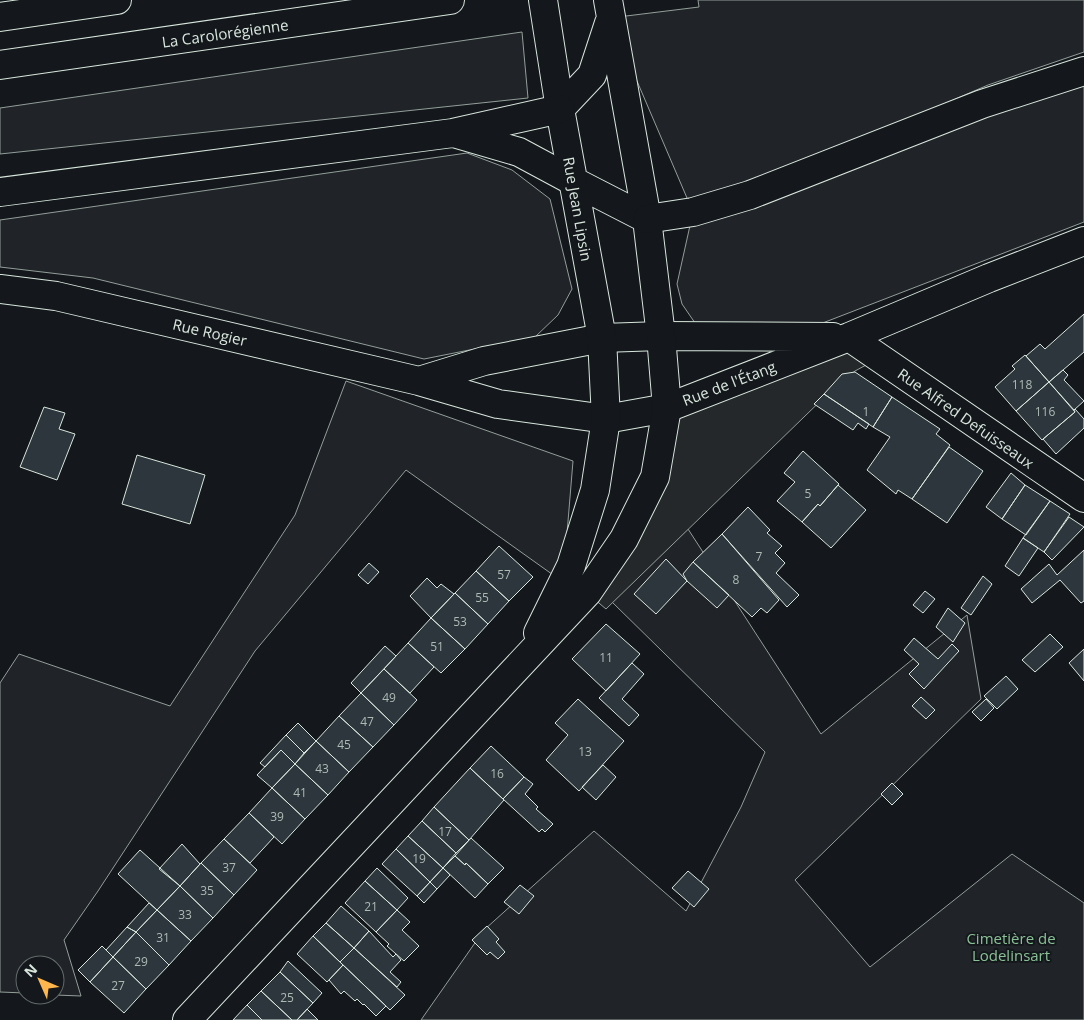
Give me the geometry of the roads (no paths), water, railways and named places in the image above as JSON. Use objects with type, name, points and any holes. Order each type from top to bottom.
[{"type":"main road","points":[[0,17],[117,0]]},
{"type":"main road","name":"La Carolorégienne","points":[[0,65],[449,0]]},
{"type":"main road","name":"Rue Jean Lipsin","points":[[524,658],[571,566],[595,490],[606,419],[602,338],[560,109],[543,0]]},
{"type":"main road","points":[[0,192],[453,133],[560,109],[592,75],[609,9]]},
{"type":"main road","points":[[187,1020],[524,658],[587,593],[624,539],[654,477],[666,408],[661,336],[647,219],[609,9]]},
{"type":"main road","points":[[453,133],[519,152],[647,219],[693,212],[750,195],[982,104],[1084,71]]},
{"type":"main road","name":"Rue de l'Étang","points":[[606,419],[666,408],[849,337],[989,278],[1084,241]]},
{"type":"main road","name":"Rue Rogier","points":[[0,290],[56,296],[419,382],[498,404],[606,419]]},
{"type":"main road","name":"Rue de l'Étang","points":[[602,338],[661,336],[849,337]]},
{"type":"main road","name":"Rue Alfred Defuisseaux","points":[[849,337],[1084,498]]},
{"type":"main road","points":[[419,382],[484,361],[602,338]]},
{"type":"park label","name":"Cimetière de Lodelinsart","points":[[1011,946]]}]
